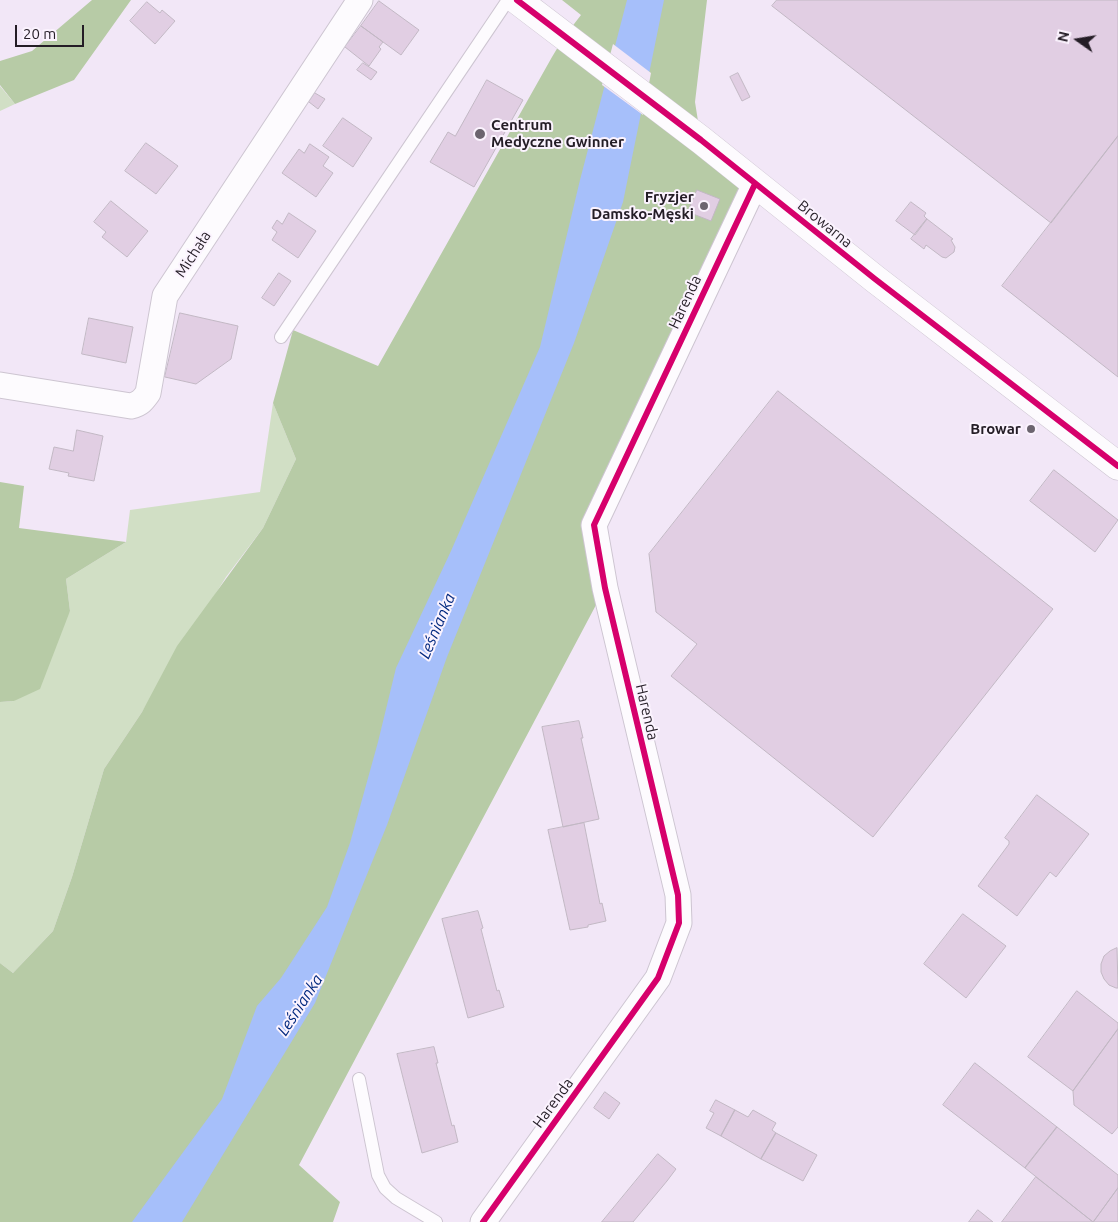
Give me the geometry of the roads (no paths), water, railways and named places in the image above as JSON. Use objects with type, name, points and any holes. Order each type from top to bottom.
[{"type":"street","name":"Michała","points":[[0,385],[131,406],[138,405],[143,400],[148,393],[165,296],[360,0]]},
{"type":"street","name":"Browarna","points":[[517,0],[1118,466]]},
{"type":"street","name":"Harenda","points":[[483,1222],[658,978],[679,923],[678,895],[605,588],[594,525],[755,184]]},
{"type":"lane","points":[[281,336],[508,0]]},
{"type":"lane","points":[[360,1079],[378,1175],[381,1181],[385,1188],[396,1198],[436,1222]]},
{"type":"water","name":"Leśnianka","points":[[627,0],[664,0],[623,202],[574,343],[447,657],[387,825],[315,1003],[182,1222],[132,1222],[222,1099],[257,1006],[281,978],[327,907],[350,843],[396,668],[451,551],[540,347],[580,180]]},
{"type":"place","name":"Centrum Medyczne Gwinner","points":[[480,134]]},
{"type":"place","name":"Fryzjer Damsko-Męski","points":[[704,206]]},
{"type":"place","name":"Browar","points":[[1031,429]]}]
